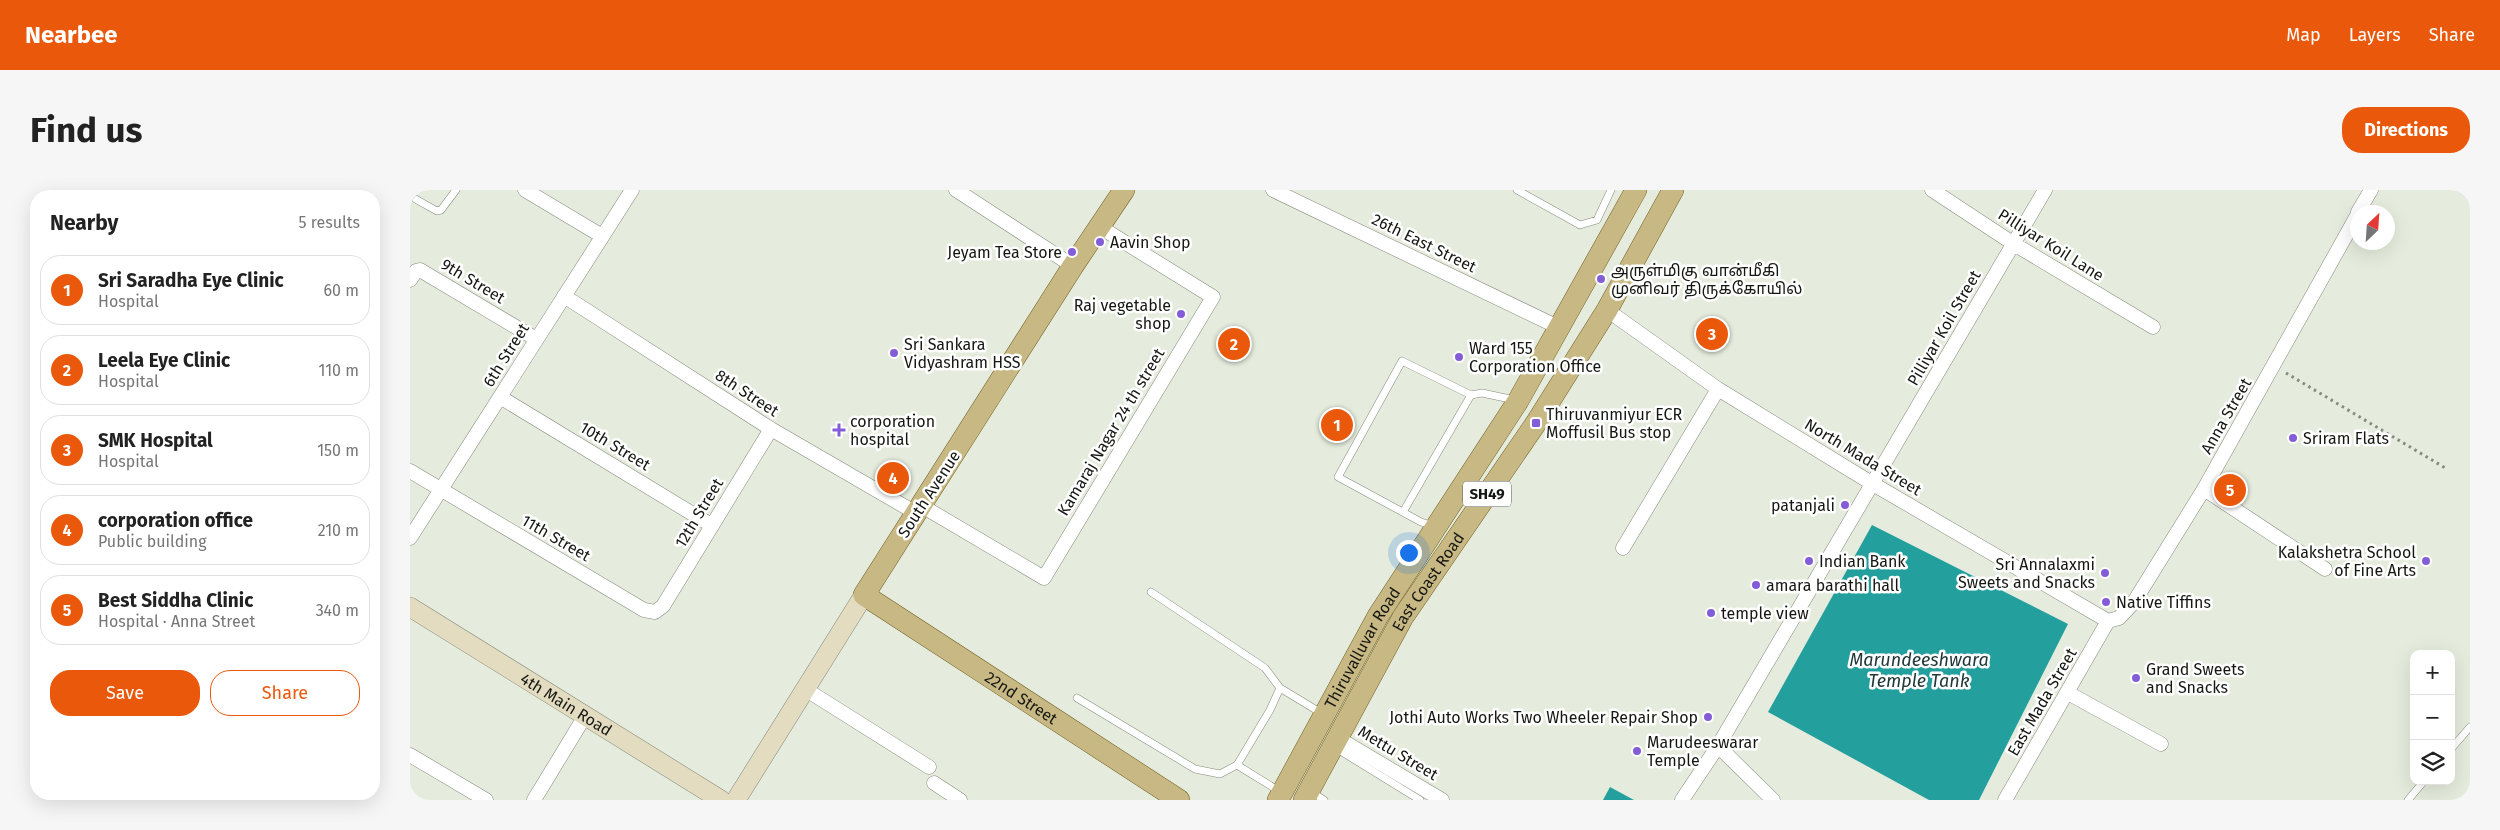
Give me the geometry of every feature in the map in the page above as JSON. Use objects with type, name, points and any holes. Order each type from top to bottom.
[{"type":"main road","name":"South Avenue","points":[[736,800],[1073,266],[1124,190]]},
{"type":"main road","name":"Thiruvalluvar Road","points":[[1280,796],[1378,616],[1518,401],[1636,190]]},
{"type":"main road","name":"East Coast Road","points":[[1313,792],[1334,741],[1403,617],[1536,423],[1607,310],[1673,190]]},
{"type":"main road","name":"22nd Street","points":[[864,595],[1179,800]]},
{"type":"main road","name":"4th Main Road","points":[[410,608],[721,800]]},
{"type":"main road","points":[[1296,764],[1313,792]]},
{"type":"street","points":[[525,190],[602,236]]},
{"type":"street","name":"6th Street","points":[[410,538],[632,190]]},
{"type":"street","points":[[956,190],[1073,266]]},
{"type":"street","name":"26th East Street","points":[[1273,190],[1560,328]]},
{"type":"street","name":"Pilliyar Koil Lane","points":[[1932,190],[2014,244],[2153,327]]},
{"type":"street","name":"Pilliyar Koil Street","points":[[1682,800],[1718,746],[2045,190]]},
{"type":"street","name":"Anna Street","points":[[2363,205],[2371,190]]},
{"type":"street","name":"Kamaraj Nagar 24 th street","points":[[919,510],[1044,578],[1213,297],[1100,227]]},
{"type":"street","name":"Anna Street","points":[[2108,622],[2119,618],[2134,602],[2204,489],[2350,228]]},
{"type":"street","name":"9th Street","points":[[414,275],[536,339]]},
{"type":"street","name":"8th Street","points":[[564,296],[771,429],[919,510]]},
{"type":"street","name":"North Mada Street","points":[[1607,310],[1718,389],[1873,484],[2108,622]]},
{"type":"street","points":[[1623,548],[1718,389]]},
{"type":"street","name":"10th Street","points":[[500,397],[711,525]]},
{"type":"street","name":"12th Street","points":[[655,612],[663,606],[771,429]]},
{"type":"street","name":"11th Street","points":[[410,471],[644,610],[655,612]]},
{"type":"street","points":[[2204,489],[2326,569]]},
{"type":"street","name":"East Mada Street","points":[[2005,800],[2108,622]]},
{"type":"street","points":[[805,689],[929,766]]},
{"type":"street","points":[[2068,693],[2162,744]]},
{"type":"street","points":[[534,800],[585,716]]},
{"type":"street","name":"Mettu Street","points":[[1334,741],[1442,800]]},
{"type":"street","points":[[1718,746],[1773,800]]},
{"type":"street","points":[[410,755],[486,800]]},
{"type":"street","points":[[934,783],[960,800]]},
{"type":"lane","points":[[410,196],[437,211],[441,210],[456,190]]},
{"type":"lane","points":[[1517,190],[1580,225],[1597,220],[1611,190]]},
{"type":"lane","points":[[1437,527],[1421,522],[1338,477],[1402,361],[1471,395],[1482,394],[1518,401]]},
{"type":"lane","points":[[1403,512],[1471,395]]},
{"type":"lane","points":[[1151,592],[1264,668],[1280,688],[1323,714]]},
{"type":"lane","points":[[1077,698],[1195,769],[1220,774],[1237,765],[1270,710],[1280,688]]},
{"type":"lane","points":[[2455,744],[2470,727]]},
{"type":"lane","points":[[1334,741],[1420,800]]},
{"type":"lane","points":[[1237,765],[1280,796]]},
{"type":"lane","points":[[2408,800],[2421,785]]},
{"type":"path","points":[[2274,366],[2447,469]]},
{"type":"water","name":"Marundeeshwara Temple Tank","points":[[1872,525],[2068,624],[1979,800],[1929,800],[1768,712]]},
{"type":"water","points":[[1610,787],[1634,800],[1603,800]]},
{"type":"place","name":"Aavin Shop","points":[[1100,242]]},
{"type":"place","name":"Jeyam Tea Store","points":[[1072,252]]},
{"type":"place","name":"அருள்மிகு வான்மீகி முனிவர் திருக்கோயில்","points":[[1601,279]]},
{"type":"place","name":"Raj vegetable shop","points":[[1181,314]]},
{"type":"place","name":"SMK Hospital","points":[[1712,334]]},
{"type":"place","name":"Leela Eye Clinic","points":[[1234,344]]},
{"type":"place","name":"Sri Sankara Vidyashram HSS","points":[[894,353]]},
{"type":"place","name":"Ward 155 Corporation Office","points":[[1459,357]]},
{"type":"place","name":"Thiruvanmiyur ECR Moffusil Bus stop","points":[[1536,423]]},
{"type":"place","name":"Sri Saradha Eye Clinic","points":[[1337,425]]},
{"type":"place","name":"corporation hospital","points":[[839,430]]},
{"type":"place","name":"Sriram Flats","points":[[2293,438]]},
{"type":"place","name":"corporation office","points":[[893,478]]},
{"type":"place","name":"Best Siddha Clinic","points":[[2230,490]]},
{"type":"place","name":"patanjali","points":[[1845,505]]},
{"type":"place","name":"Indian Bank","points":[[1809,561]]},
{"type":"place","name":"Kalakshetra School of Fine Arts","points":[[2426,561]]},
{"type":"place","name":"Sri Annalaxmi Sweets and Snacks","points":[[2105,573]]},
{"type":"place","name":"amara barathi hall","points":[[1756,585]]},
{"type":"place","name":"Native Tiffins","points":[[2106,602]]},
{"type":"place","name":"temple view","points":[[1711,613]]},
{"type":"place","name":"Grand Sweets and Snacks","points":[[2136,678]]},
{"type":"place","name":"Jothi Auto Works Two Wheeler Repair Shop","points":[[1708,717]]},
{"type":"place","name":"Marudeeswarar Temple","points":[[1637,751]]}]
